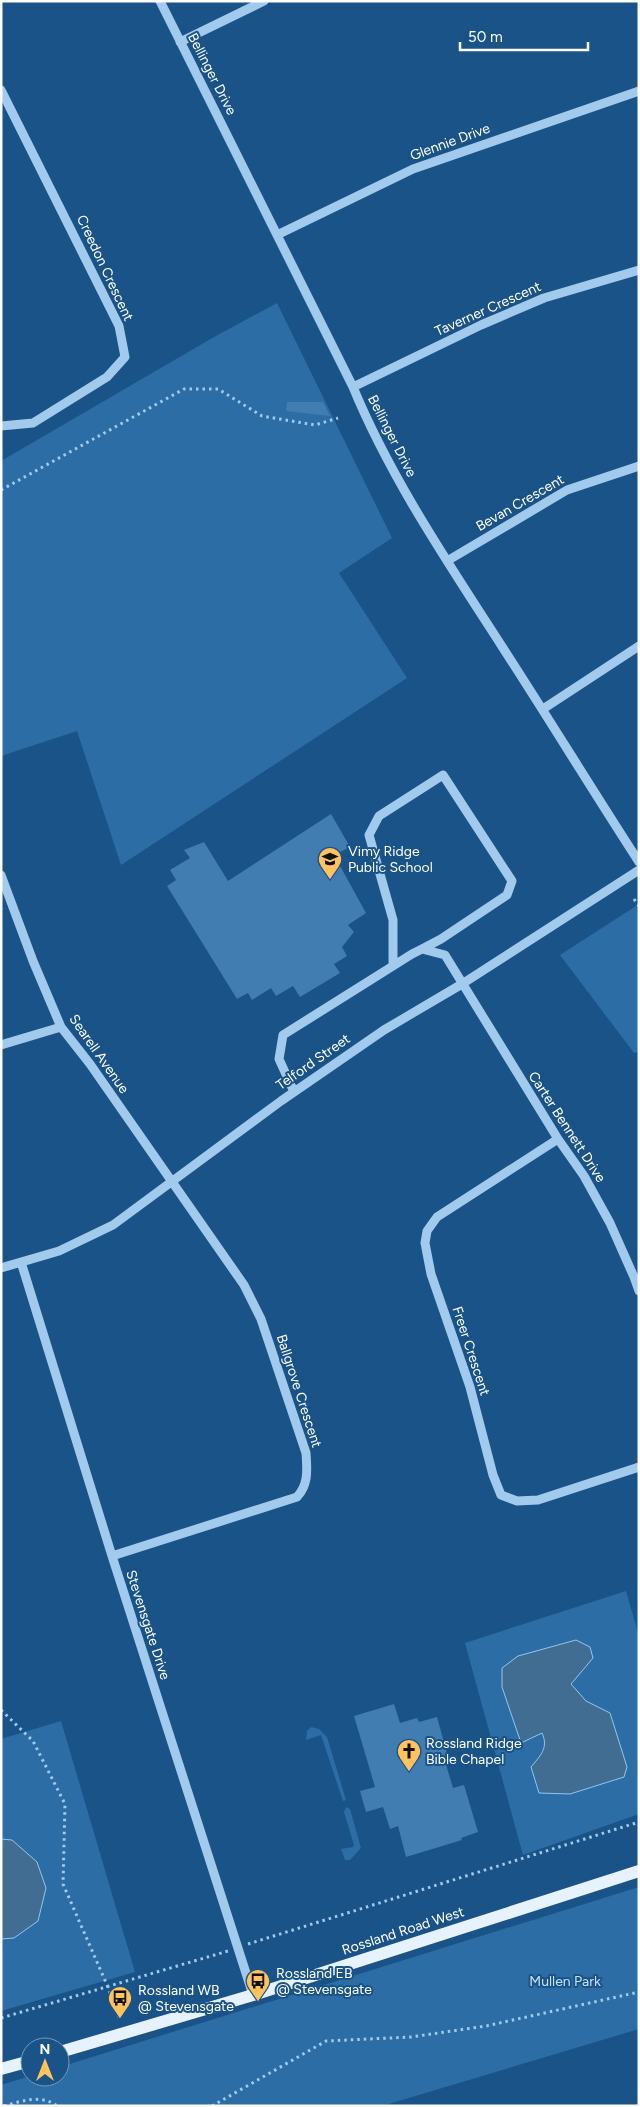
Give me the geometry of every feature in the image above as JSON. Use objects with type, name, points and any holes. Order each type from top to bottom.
[{"type":"main road","name":"Rossland Road West","points":[[70,2049],[253,1995],[639,1871]]},
{"type":"main road","points":[[1,2069],[20,2064]]},
{"type":"street","name":"Bellinger Drive","points":[[160,1],[353,386],[364,414],[403,487],[639,862]]},
{"type":"street","points":[[180,42],[264,1]]},
{"type":"street","name":"Creedon Crescent","points":[[1,90],[119,326],[125,357],[107,377],[33,423],[1,426]]},
{"type":"street","name":"Glennie Drive","points":[[277,235],[412,169],[639,91]]},
{"type":"street","name":"Taverner Crescent","points":[[353,386],[481,325],[544,298],[639,270]]},
{"type":"street","name":"Bevan Crescent","points":[[448,561],[567,490],[639,466]]},
{"type":"street","points":[[543,709],[639,646]]},
{"type":"street","points":[[294,1092],[279,1058],[283,1035],[393,964],[441,939],[507,895],[512,880],[443,776],[379,816],[369,835],[393,920],[393,964]]},
{"type":"street","name":"Telford Street","points":[[1,1268],[59,1251],[113,1226],[294,1092],[384,1030],[462,984],[639,870]]},
{"type":"street","name":"Searell Avenue","points":[[1,875],[33,962],[61,1027],[90,1064],[172,1183]]},
{"type":"street","name":"Carter Bennett Drive","points":[[422,949],[445,955],[558,1139],[584,1176],[637,1276],[639,1291]]},
{"type":"street","points":[[1,1045],[61,1027]]},
{"type":"street","name":"Freer Crescent","points":[[558,1139],[437,1217],[427,1231],[425,1242],[431,1274],[470,1387],[493,1475],[501,1495],[518,1501],[538,1500],[639,1467]]},
{"type":"street","name":"Ballgrove Crescent","points":[[112,1556],[297,1497],[304,1490],[307,1474],[306,1453],[261,1319],[244,1285],[172,1183]]},
{"type":"street","name":"Stevensgate Drive","points":[[21,1262],[112,1556],[253,1995]]},
{"type":"path","points":[[1,490],[184,389],[218,389],[262,416],[315,425],[338,418]]},
{"type":"path","points":[[634,899],[639,906]]},
{"type":"path","points":[[1,1710],[33,1741],[66,1804],[63,1884],[126,2032]]},
{"type":"path","points":[[253,1942],[639,1822]]},
{"type":"path","points":[[1,2018],[224,1952]]},
{"type":"path","points":[[212,2106],[326,2041],[411,2037],[486,2026],[639,1992]]},
{"type":"path","points":[[4,2106],[34,2098],[55,2103],[57,2106]]},
{"type":"green space","points":[[277,303],[392,538],[339,573],[407,678],[121,865],[77,731],[1,756],[1,461],[214,337]]},
{"type":"green space","points":[[639,904],[639,1052],[634,1053],[560,955]]},
{"type":"green space","points":[[626,1591],[639,1636],[639,1814],[523,1855],[465,1643]]},
{"type":"green space","points":[[61,1721],[135,1972],[1,2011],[1,1739]]},
{"type":"green space","points":[[311,1727],[319,1729],[327,1737],[346,1800],[343,1801],[321,1735],[306,1740],[307,1731]]},
{"type":"green space","points":[[346,1807],[350,1809],[361,1848],[350,1860],[345,1860],[341,1849],[353,1847],[354,1845],[344,1812]]},
{"type":"green space","name":"Mullen Park","points":[[639,1887],[639,2029],[382,2106],[1,2106],[1,2085],[20,2079],[20,2087],[70,2087],[70,2064]]},
{"type":"shaded area","points":[[576,1640],[590,1647],[593,1658],[571,1684],[586,1701],[610,1713],[627,1767],[624,1777],[570,1794],[539,1793],[531,1767],[542,1752],[544,1738],[542,1733],[521,1743],[502,1687],[502,1668],[518,1656]]},
{"type":"shaded area","points":[[1,1839],[12,1840],[37,1862],[46,1888],[38,1921],[14,1938],[1,1939]]},
{"type":"building","points":[[287,402],[323,402],[330,416],[286,411]]},
{"type":"building","points":[[331,814],[350,847],[334,855],[366,913],[348,925],[354,932],[342,947],[347,956],[334,964],[340,973],[300,997],[293,986],[276,996],[271,988],[252,1000],[248,993],[237,999],[167,886],[176,880],[170,870],[190,858],[184,850],[204,842],[228,881]]},
{"type":"building","name":"Rossland Ridge Bible Chapel","points":[[394,1704],[400,1723],[417,1718],[419,1722],[437,1717],[448,1757],[444,1758],[453,1788],[464,1785],[478,1832],[461,1838],[462,1840],[406,1857],[398,1826],[390,1829],[383,1807],[366,1812],[360,1791],[375,1787],[354,1716]]},
{"type":"place","name":"Vimy Ridge Public School","points":[[330,880]]},
{"type":"place","name":"Rossland Ridge Bible Chapel","points":[[409,1772]]},
{"type":"place","name":"Rossland EB @ Stevensgate","points":[[258,2002]]},
{"type":"place","name":"Rossland WB @ Stevensgate","points":[[120,2019]]}]
